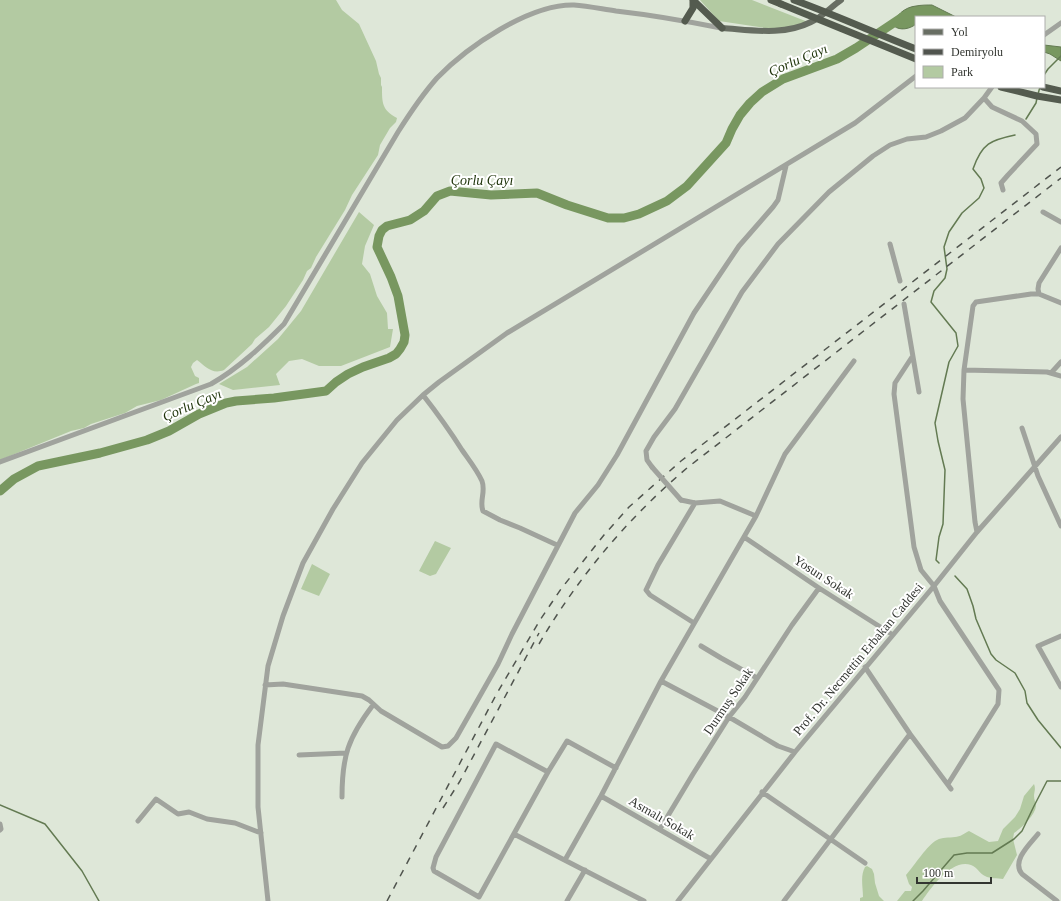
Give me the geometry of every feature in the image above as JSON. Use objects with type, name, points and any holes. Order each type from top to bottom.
[{"type":"highway","points":[[685,21],[693,8],[693,0]]},
{"type":"highway","points":[[693,0],[722,28]]},
{"type":"highway","points":[[771,0],[915,59]]},
{"type":"highway","points":[[794,0],[835,15],[876,34],[915,49]]},
{"type":"highway","points":[[1045,87],[1061,91]]},
{"type":"highway","points":[[1005,88],[1061,100]]},
{"type":"main road","points":[[722,28],[776,32],[789,30],[812,22],[841,0]]},
{"type":"street","points":[[0,462],[211,384],[262,346],[284,324],[411,111],[438,78],[459,58],[485,39],[514,22],[546,8],[573,5],[685,21],[722,28]]},
{"type":"street","points":[[1045,34],[1061,23]]},
{"type":"street","points":[[268,901],[258,807],[258,745],[268,666],[283,616],[303,563],[333,509],[362,463],[397,420],[423,395],[507,333],[856,123],[915,77]]},
{"type":"street","points":[[756,516],[720,501],[695,503],[681,500],[647,460],[646,451],[654,437],[675,409],[742,292],[778,244],[829,192],[872,156],[890,145],[907,139],[926,137],[965,118],[991,88]]},
{"type":"street","points":[[984,98],[992,107],[1022,121],[1036,134],[1038,144],[1001,183],[1003,190]]},
{"type":"street","points":[[265,685],[283,684],[362,696],[381,711],[442,747],[448,746],[456,738],[498,664],[557,545],[575,513],[598,485],[617,455],[694,313],[739,246],[778,200],[786,166]]},
{"type":"street","points":[[1043,212],[1061,222]]},
{"type":"street","points":[[890,244],[900,281]]},
{"type":"street","points":[[1039,294],[1039,283],[1061,248]]},
{"type":"street","points":[[977,532],[963,399],[964,370],[973,306],[976,302],[1031,294],[1039,294],[1061,303]]},
{"type":"street","points":[[904,304],[919,392]]},
{"type":"street","points":[[865,667],[910,734],[950,787],[998,704],[999,690],[940,602],[934,586],[921,570],[914,547],[894,394],[895,383],[912,357]]},
{"type":"street","points":[[565,860],[601,796],[661,681],[756,516],[785,454],[854,361]]},
{"type":"street","points":[[1051,373],[1061,362]]},
{"type":"street","points":[[964,370],[1051,373],[1061,376]]},
{"type":"street","points":[[423,395],[446,425],[482,481],[484,490],[481,504],[483,511],[557,545]]},
{"type":"street","points":[[1022,428],[1038,476],[1061,526]]},
{"type":"street","name":"Prof. Dr. Necmettin Erbakan Caddesi","points":[[678,901],[712,859],[762,792],[865,667],[945,573],[977,532],[1061,437]]},
{"type":"street","points":[[694,623],[650,595],[646,590],[658,565],[695,503]]},
{"type":"street","name":"Yosun Sokak","points":[[744,537],[892,635]]},
{"type":"street","name":"Durmuş Sokak","points":[[660,829],[729,718],[819,588]]},
{"type":"street","points":[[1061,636],[1038,646],[1061,687]]},
{"type":"street","points":[[701,646],[757,678]]},
{"type":"street","points":[[661,681],[778,746],[795,752]]},
{"type":"street","points":[[342,797],[342,774],[347,747],[360,722],[373,705]]},
{"type":"street","points":[[784,901],[910,734]]},
{"type":"street","points":[[548,772],[496,744],[436,857],[433,868],[434,871],[479,897],[548,772],[567,741],[616,768]]},
{"type":"street","points":[[299,755],[346,753]]},
{"type":"street","points":[[762,792],[865,863]]},
{"type":"street","name":"Asmalı Sokak","points":[[601,796],[712,859]]},
{"type":"street","points":[[138,821],[156,799],[178,814],[189,812],[207,818],[235,823],[261,833]]},
{"type":"street","points":[[0,824],[0,830]]},
{"type":"street","points":[[514,834],[644,901]]},
{"type":"street","points":[[1038,834],[1019,860],[1018,868],[1022,874],[1057,901]]},
{"type":"street","points":[[567,901],[584,870]]},
{"type":"green space","points":[[0,0],[336,0],[342,10],[359,24],[376,61],[381,78],[384,106],[388,112],[397,118],[396,122],[390,128],[380,145],[378,155],[352,195],[345,210],[316,257],[311,268],[307,271],[303,280],[286,306],[269,327],[224,370],[212,371],[197,360],[191,367],[195,376],[199,378],[199,383],[161,400],[137,406],[125,413],[91,424],[84,428],[71,431],[0,460]]},
{"type":"green space","points":[[700,0],[752,0],[808,22],[778,30],[719,21]]},
{"type":"green space","points":[[359,212],[374,225],[365,246],[362,264],[370,274],[377,296],[387,313],[388,329],[393,329],[390,347],[341,366],[319,366],[302,359],[289,361],[276,374],[280,385],[233,390],[219,384],[247,367],[278,339],[301,311]]},
{"type":"green space","points":[[435,541],[451,548],[436,574],[430,576],[419,571]]},
{"type":"green space","points":[[312,564],[330,574],[319,596],[301,589]]},
{"type":"green space","points":[[1034,784],[1035,810],[1027,821],[1014,833],[1013,839],[1017,855],[1003,879],[987,877],[973,866],[964,864],[957,866],[943,875],[922,901],[897,901],[905,891],[911,891],[912,887],[909,884],[906,875],[933,843],[941,838],[959,836],[969,831],[989,842],[998,841],[1003,829],[1015,817],[1020,809],[1024,796]]},
{"type":"green space","points":[[867,866],[872,869],[879,896],[884,901],[860,901],[860,898],[863,897],[863,870]]},
{"type":"shaded area","points":[[922,5],[932,5],[954,16],[915,16],[915,25],[911,27],[902,29],[894,26],[894,22],[904,10]]},
{"type":"shaded area","points":[[1045,45],[1061,47],[1061,61],[1045,52]]},
{"type":"waterway","name":"Çorlu Çayı","points":[[0,491],[14,479],[38,466],[100,453],[147,440],[169,431],[199,414],[226,403],[326,391],[348,374],[389,358],[396,354],[400,349],[404,342],[405,335],[398,296],[377,247],[379,236],[382,230],[387,226],[410,220],[424,211],[437,196],[450,191],[491,195],[537,193],[567,205],[608,218],[624,218],[639,214],[667,201],[687,186],[726,143],[740,115],[762,92],[783,79],[837,59],[904,16]]},
{"type":"waterway","points":[[1045,74],[1061,56]]},
{"type":"waterway","points":[[1038,94],[1040,88]]},
{"type":"waterway","points":[[1026,119],[1036,103],[1037,98]]},
{"type":"waterway","points":[[939,563],[936,560],[939,537],[943,524],[945,470],[935,423],[949,362],[958,346],[956,333],[931,302],[934,291],[945,278],[947,269],[944,247],[949,232],[962,213],[979,198],[984,188],[981,179],[973,169],[976,160],[988,144],[1015,135]]},
{"type":"waterway","points":[[955,576],[967,589],[976,619],[991,654],[996,660],[1015,673],[1025,691],[1027,703],[1038,720],[1061,748]]},
{"type":"waterway","points":[[913,901],[954,855],[967,853],[992,853],[1014,839],[1022,831],[1047,781],[1061,781]]},
{"type":"waterway","points":[[0,805],[45,824],[82,871],[99,901]]},
{"type":"railway","points":[[387,901],[496,695],[540,620],[561,589],[604,535],[629,507],[681,461],[1061,167]]},
{"type":"railway","points":[[539,644],[554,619],[587,572],[644,507],[665,487],[687,468],[1061,178]]},
{"type":"railway","points":[[443,808],[460,781],[539,633]]}]
